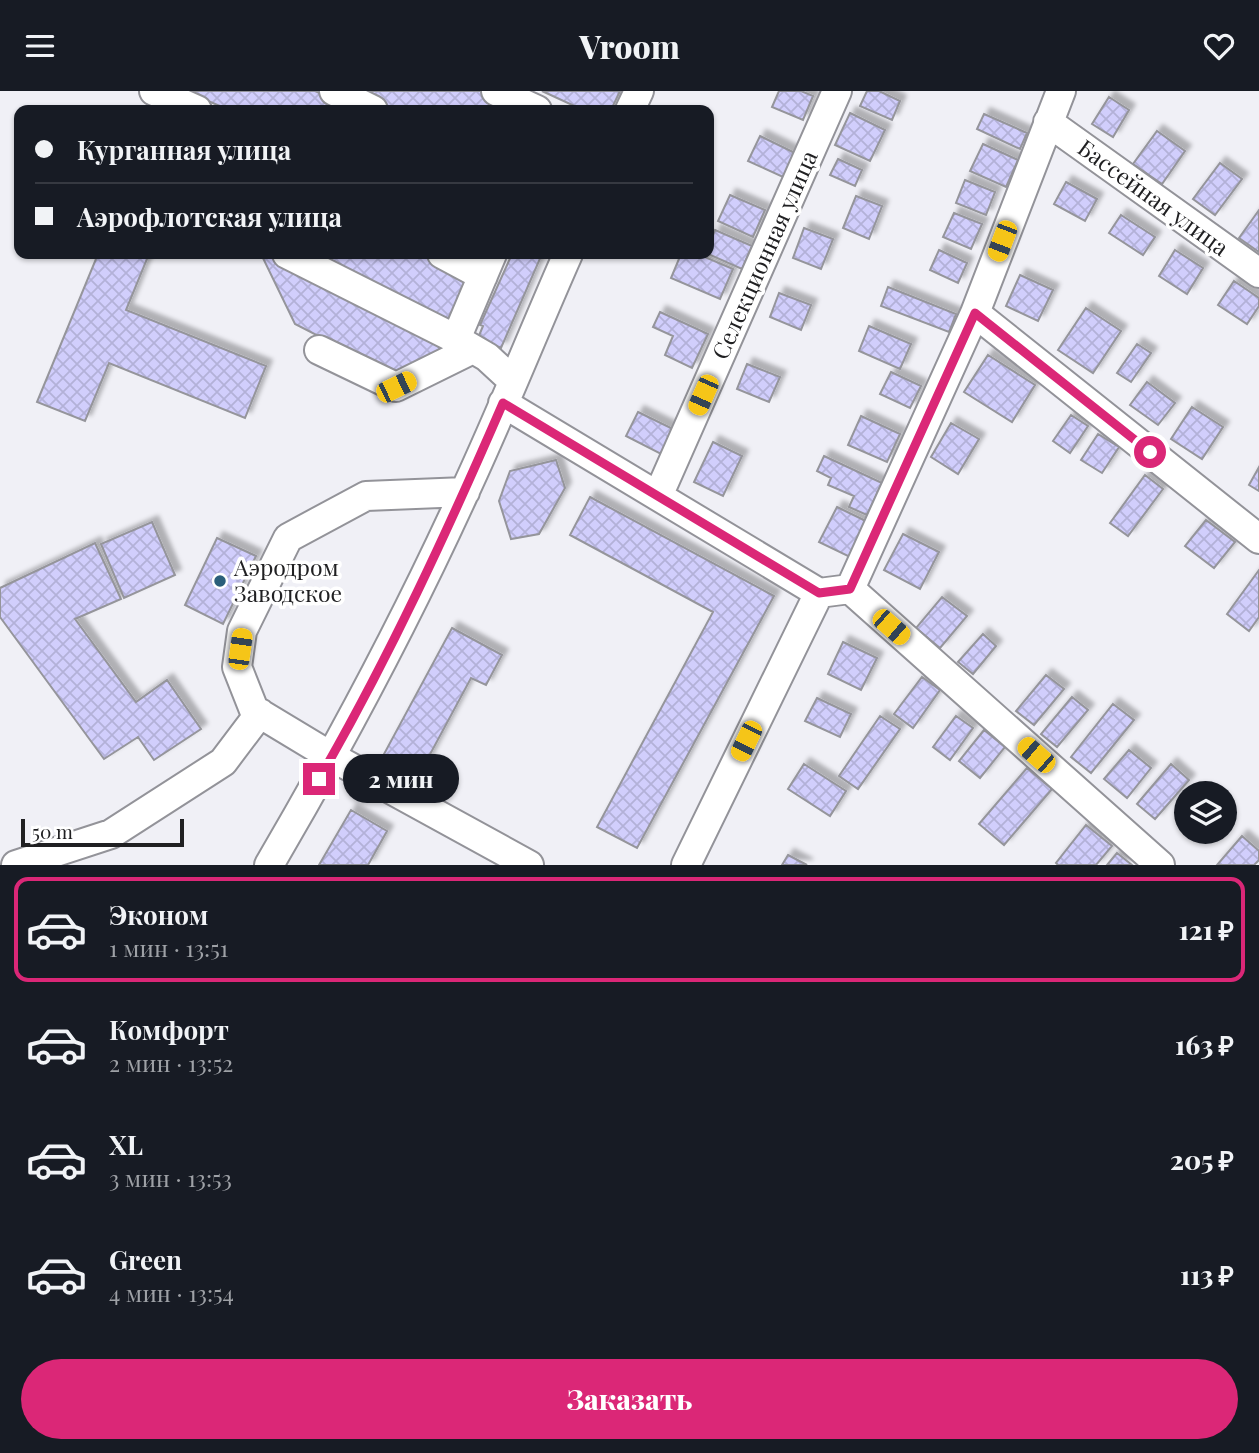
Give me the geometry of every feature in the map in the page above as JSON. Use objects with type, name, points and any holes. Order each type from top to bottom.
[{"type":"street","points":[[154,91],[186,105]]},
{"type":"street","points":[[334,91],[363,105]]},
{"type":"street","points":[[496,91],[526,105]]},
{"type":"street","name":"Селекционная улица","points":[[658,496],[837,91]]},
{"type":"street","points":[[850,589],[975,313],[1061,91]]},
{"type":"street","name":"Бассейная улица","points":[[1048,122],[1259,273]]},
{"type":"street","points":[[297,259],[487,357],[508,391],[658,496],[819,593],[850,589],[1160,865]]},
{"type":"street","points":[[319,350],[396,387],[465,344],[487,265],[462,259]]},
{"type":"street","points":[[270,865],[332,757],[465,492],[566,259]]},
{"type":"street","points":[[975,313],[1259,539]]},
{"type":"street","points":[[465,492],[366,496],[288,538],[242,631],[237,667],[254,710],[332,757],[529,865]]},
{"type":"street","points":[[686,865],[819,593]]},
{"type":"street","points":[[16,865],[111,834],[223,762],[260,713]]},
{"type":"building","points":[[185,91],[315,91],[347,105],[217,105]]},
{"type":"building","points":[[347,91],[482,91],[514,105],[379,105]]},
{"type":"building","points":[[542,91],[620,91],[613,105],[572,105]]},
{"type":"building","points":[[779,91],[801,91],[813,96],[803,120],[772,107]]},
{"type":"building","points":[[867,91],[879,91],[900,101],[892,120],[860,106]]},
{"type":"building","points":[[1109,97],[1129,110],[1113,137],[1092,124]]},
{"type":"building","points":[[850,113],[885,130],[870,161],[835,145]]},
{"type":"building","points":[[984,114],[1027,133],[1020,149],[977,129]]},
{"type":"building","points":[[1157,131],[1185,151],[1162,184],[1133,164]]},
{"type":"building","points":[[760,136],[795,153],[783,177],[748,161]]},
{"type":"building","points":[[983,144],[1018,160],[1006,187],[970,171]]},
{"type":"building","points":[[838,159],[862,170],[855,186],[830,175]]},
{"type":"building","points":[[1220,163],[1242,179],[1215,215],[1193,199]]},
{"type":"building","points":[[965,180],[995,192],[986,215],[956,203]]},
{"type":"building","points":[[1066,182],[1097,199],[1085,221],[1054,204]]},
{"type":"building","points":[[730,195],[765,210],[753,237],[718,221]]},
{"type":"building","points":[[856,196],[882,206],[869,239],[843,228]]},
{"type":"building","points":[[1259,210],[1259,252],[1239,238]]},
{"type":"building","points":[[954,213],[982,224],[971,249],[943,237]]},
{"type":"building","points":[[1121,215],[1155,237],[1143,255],[1109,233]]},
{"type":"building","points":[[804,228],[833,239],[821,269],[793,258]]},
{"type":"building","points":[[715,230],[752,246],[742,269],[714,257]]},
{"type":"building","points":[[939,250],[967,263],[958,283],[930,270]]},
{"type":"building","points":[[1175,250],[1203,268],[1187,294],[1159,276]]},
{"type":"building","points":[[96,259],[147,259],[126,310],[266,366],[245,418],[109,363],[85,421],[37,402]]},
{"type":"building","points":[[263,259],[286,259],[443,341],[433,364],[400,378],[295,324]]},
{"type":"building","points":[[323,259],[436,259],[473,279],[447,326]]},
{"type":"building","points":[[510,259],[540,259],[501,348],[478,338],[483,326],[480,325]]},
{"type":"building","points":[[679,259],[710,259],[733,269],[720,299],[671,278]]},
{"type":"building","points":[[1020,275],[1053,290],[1038,321],[1006,306]]},
{"type":"building","points":[[1234,281],[1259,298],[1259,306],[1247,324],[1218,305]]},
{"type":"building","points":[[888,287],[956,314],[949,332],[881,306]]},
{"type":"building","points":[[779,293],[811,305],[801,330],[770,317]]},
{"type":"building","points":[[1086,308],[1121,331],[1093,373],[1058,350]]},
{"type":"building","points":[[660,312],[708,334],[692,368],[665,355],[673,336],[653,327]]},
{"type":"building","points":[[869,326],[911,344],[900,369],[859,351]]},
{"type":"building","points":[[1137,344],[1151,353],[1131,382],[1117,373]]},
{"type":"building","points":[[988,355],[1035,385],[1012,422],[964,392]]},
{"type":"building","points":[[747,364],[780,377],[769,402],[737,389]]},
{"type":"building","points":[[891,372],[921,386],[910,408],[880,394]]},
{"type":"building","points":[[1147,382],[1175,403],[1158,425],[1130,405]]},
{"type":"building","points":[[1192,407],[1223,427],[1202,459],[1171,439]]},
{"type":"building","points":[[638,412],[675,430],[663,455],[626,436]]},
{"type":"building","points":[[1071,415],[1088,426],[1070,453],[1053,441]]},
{"type":"building","points":[[861,416],[900,434],[887,462],[848,445]]},
{"type":"building","points":[[951,423],[979,439],[958,474],[931,457]]},
{"type":"building","points":[[1098,434],[1119,447],[1102,473],[1081,460]]},
{"type":"building","points":[[713,442],[742,456],[723,496],[694,482]]},
{"type":"building","points":[[824,456],[882,483],[867,515],[849,507],[854,496],[828,485],[831,478],[817,471]]},
{"type":"building","points":[[556,460],[565,488],[539,534],[511,539],[499,501],[510,471]]},
{"type":"building","points":[[1259,467],[1259,491],[1249,485]]},
{"type":"building","points":[[1145,475],[1163,489],[1128,536],[1110,523]]},
{"type":"building","points":[[590,497],[774,596],[637,848],[597,827],[713,612],[570,535]]},
{"type":"building","points":[[837,507],[868,522],[850,557],[819,542]]},
{"type":"building","points":[[1206,520],[1235,542],[1214,568],[1185,546]]},
{"type":"building","points":[[152,522],[175,575],[124,598],[101,544]]},
{"type":"building","points":[[903,534],[939,552],[920,589],[884,570]]},
{"type":"building","name":"Аэродром Заводское","points":[[217,538],[256,556],[223,624],[185,605]]},
{"type":"building","points":[[95,543],[121,599],[75,619],[136,702],[167,680],[201,729],[154,760],[138,737],[104,759],[0,617],[0,588]]},
{"type":"building","points":[[1259,570],[1259,617],[1249,631],[1227,614]]},
{"type":"building","points":[[942,597],[967,616],[940,648],[916,628]]},
{"type":"building","points":[[452,628],[502,655],[486,685],[471,678],[420,773],[384,754]]},
{"type":"building","points":[[983,634],[996,646],[973,674],[958,662]]},
{"type":"building","points":[[843,642],[877,658],[861,690],[828,674]]},
{"type":"building","points":[[1046,675],[1064,689],[1034,725],[1016,711]]},
{"type":"building","points":[[922,677],[940,690],[913,728],[894,714]]},
{"type":"building","points":[[1072,697],[1088,710],[1057,747],[1041,734]]},
{"type":"building","points":[[817,698],[851,714],[840,737],[805,721]]},
{"type":"building","points":[[1113,704],[1134,720],[1091,773],[1071,757]]},
{"type":"building","points":[[880,716],[900,729],[858,789],[839,776]]},
{"type":"building","points":[[956,716],[973,728],[950,760],[933,747]]},
{"type":"building","points":[[984,730],[1005,747],[980,778],[959,761]]},
{"type":"building","points":[[1129,750],[1151,768],[1127,798],[1104,779]]},
{"type":"building","points":[[804,764],[846,791],[830,816],[788,789]]},
{"type":"building","points":[[1171,764],[1189,780],[1174,781],[1174,797],[1155,819],[1137,804]]},
{"type":"building","points":[[1027,768],[1052,789],[1004,845],[979,824]]},
{"type":"building","points":[[351,810],[387,831],[368,865],[319,865]]},
{"type":"building","points":[[1086,825],[1112,846],[1096,865],[1058,865],[1056,863]]},
{"type":"building","points":[[1242,836],[1259,851],[1259,860],[1254,865],[1217,865],[1237,844]]},
{"type":"building","points":[[1117,853],[1132,865],[1107,865]]},
{"type":"building","points":[[788,855],[807,865],[782,865]]},
{"type":"place","name":"Аэродром Заводское","points":[[220,581]]},
{"type":"route","points":[[319,779],[465,492],[503,403],[819,593],[850,589],[975,313],[1150,452]]}]
